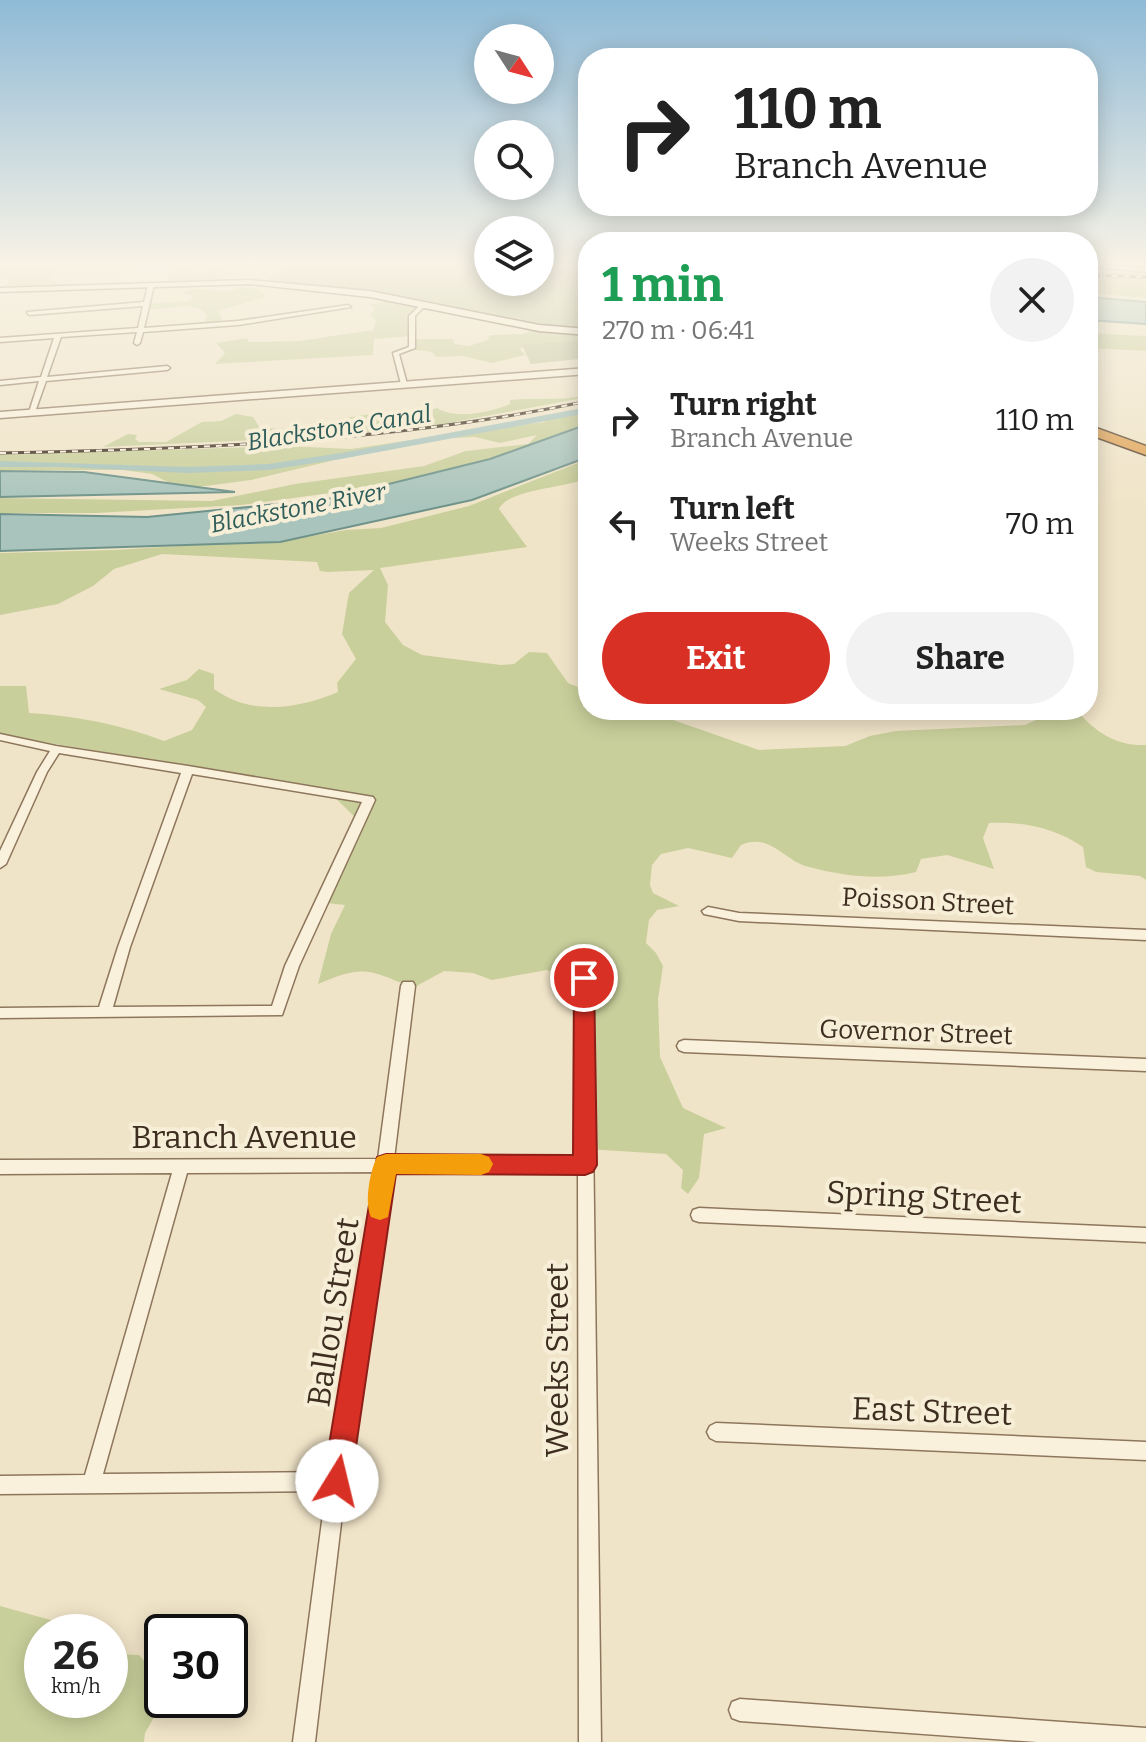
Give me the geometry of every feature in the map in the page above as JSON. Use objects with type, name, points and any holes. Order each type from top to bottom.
[{"type":"highway","points":[[1098,433],[1146,451]]},
{"type":"highway","points":[[1098,439],[1146,457]]},
{"type":"street","points":[[32,412],[55,344]]},
{"type":"street","points":[[404,384],[396,353],[412,348],[412,344]]},
{"type":"street","points":[[137,371],[138,355]]},
{"type":"street","points":[[0,383],[167,368]]},
{"type":"street","points":[[0,415],[578,372]]},
{"type":"street","points":[[0,737],[56,749],[369,800],[292,966],[277,1011],[0,1013]]},
{"type":"street","points":[[0,864],[42,772],[56,749]]},
{"type":"street","points":[[105,1011],[124,947],[188,769]]},
{"type":"street","name":"Poisson Street","points":[[708,911],[739,917],[1146,935]]},
{"type":"street","name":"Weeks Street","points":[[584,978],[590,1742]]},
{"type":"street","name":"Ballou Street","points":[[304,1742],[337,1481],[386,1164],[408,986]]},
{"type":"street","name":"Governor Street","points":[[684,1046],[1146,1065]]},
{"type":"street","points":[[91,1485],[182,1165]]},
{"type":"street","name":"Branch Avenue","points":[[0,1167],[585,1165]]},
{"type":"street","name":"Spring Street","points":[[699,1215],[1146,1235]]},
{"type":"street","name":"East Street","points":[[716,1432],[1146,1451]]},
{"type":"street","points":[[0,1485],[337,1481]]},
{"type":"street","points":[[740,1710],[1146,1739]]},
{"type":"green space","points":[[217,344],[374,344],[373,355],[215,364],[225,353]]},
{"type":"green space","points":[[410,344],[546,344],[526,346],[520,349],[525,355],[492,363],[463,356],[436,357],[432,352],[407,349]]},
{"type":"green space","points":[[578,344],[578,359],[531,364],[522,345]]},
{"type":"green space","points":[[1098,344],[1146,344],[1146,351],[1098,349]]},
{"type":"green space","points":[[578,396],[578,399],[438,425],[366,435],[103,447],[128,434],[137,435],[135,439],[139,442],[166,442],[202,422],[221,421],[236,414],[253,417],[260,428],[317,430],[339,419],[383,412],[415,415],[437,408],[454,414],[474,414],[510,404],[510,400]]},
{"type":"green space","points":[[578,413],[578,432],[556,442],[436,476],[241,505],[96,513],[0,513],[0,498],[212,501],[295,484],[424,466],[466,451],[528,444],[537,435],[500,443],[475,437],[453,438],[469,432],[545,422],[547,417]]},
{"type":"green space","points":[[425,438],[440,440],[356,455],[251,480],[190,488],[177,487],[152,474],[123,470],[0,470],[0,455],[285,446],[351,449]]},
{"type":"green space","points":[[578,463],[578,481],[513,497],[499,509],[527,547],[380,568],[388,585],[385,622],[403,645],[422,655],[501,665],[514,664],[529,652],[547,653],[568,683],[578,687],[578,720],[673,720],[759,750],[845,746],[870,736],[896,731],[1025,725],[1036,720],[1086,720],[1116,740],[1146,745],[1146,880],[1140,876],[1096,872],[1086,867],[1083,847],[1073,840],[1038,827],[1014,823],[989,823],[983,838],[994,869],[947,855],[921,859],[916,872],[903,875],[849,875],[800,864],[760,842],[741,845],[732,858],[688,848],[661,854],[652,865],[650,885],[653,893],[679,906],[657,910],[649,920],[646,943],[663,966],[658,999],[660,1057],[683,1108],[726,1128],[704,1134],[699,1178],[688,1194],[681,1188],[683,1170],[666,1154],[587,1149],[587,986],[547,970],[492,980],[473,973],[444,971],[413,988],[366,972],[346,974],[318,984],[331,934],[345,905],[326,903],[358,820],[330,793],[0,735],[0,686],[26,686],[29,713],[98,722],[164,741],[192,730],[206,707],[198,700],[159,689],[187,680],[199,669],[214,674],[214,689],[228,698],[259,706],[291,706],[338,692],[337,683],[356,659],[342,634],[349,593],[374,570],[327,572],[320,571],[317,562],[162,554],[114,569],[93,586],[58,604],[0,615],[0,553],[114,550],[295,539],[346,530],[381,528],[469,506]]},
{"type":"green space","points":[[0,1606],[29,1614],[24,1614],[24,1718],[128,1718],[128,1655],[139,1655],[144,1660],[144,1718],[154,1718],[145,1733],[144,1742],[0,1742]]},
{"type":"water","name":"Blackstone River","points":[[578,428],[578,461],[472,500],[280,542],[0,551],[0,514],[147,517],[328,499],[490,459]]},
{"type":"water","points":[[0,471],[84,472],[235,492],[0,497]]},
{"type":"waterway","name":"Blackstone Canal","points":[[0,464],[187,470],[268,467],[578,412]]},
{"type":"railway","points":[[0,453],[295,441],[442,426],[578,403]]},
{"type":"slow traffic","points":[[380,1209],[386,1164],[481,1164]]},
{"type":"route","points":[[337,1481],[386,1164],[585,1165],[584,978]]}]
